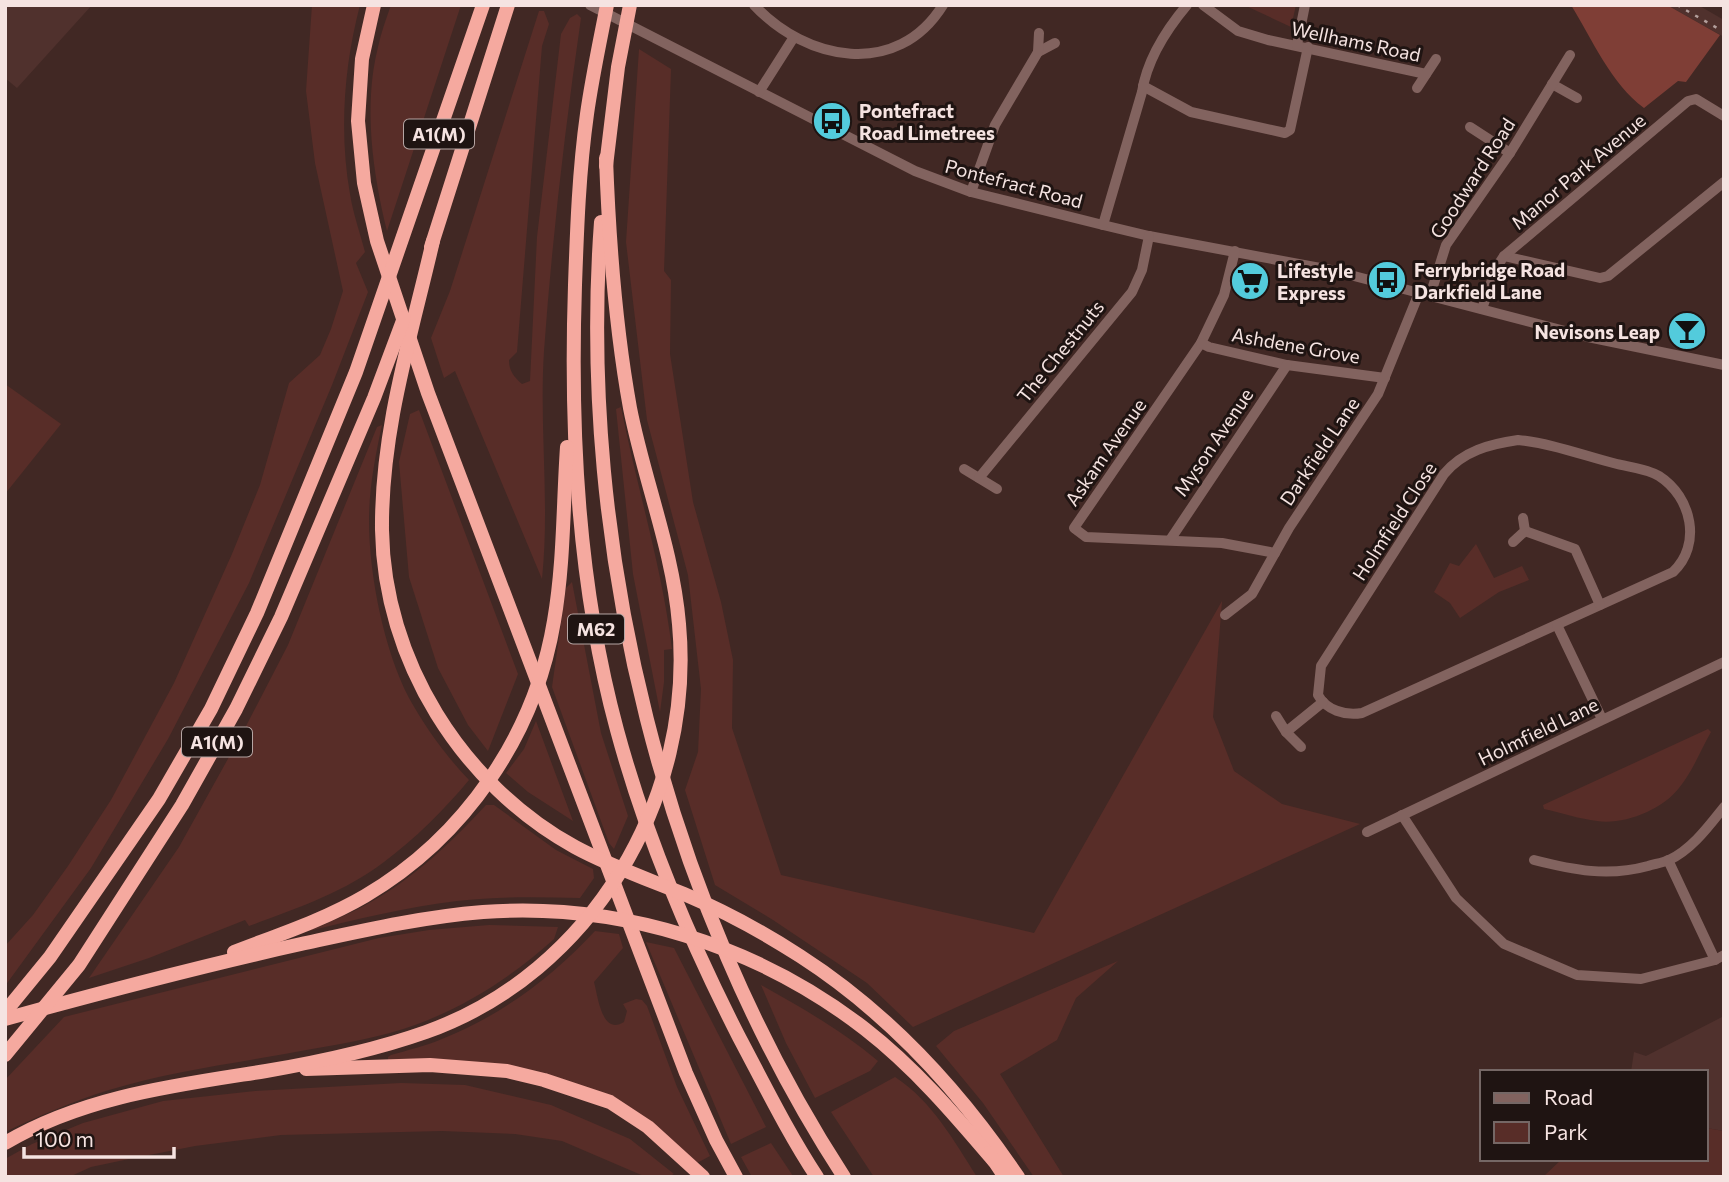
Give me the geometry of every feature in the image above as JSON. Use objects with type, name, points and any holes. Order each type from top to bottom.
[{"type":"highway","points":[[374,5],[362,59],[358,121],[364,183],[377,241],[428,393],[686,1073],[736,1177]]},
{"type":"highway","name":"A1(M)","points":[[5,1055],[79,965],[182,805],[236,709],[281,617],[415,301],[508,5]]},
{"type":"highway","name":"M62","points":[[607,5],[586,114],[577,214],[573,349],[576,484],[600,651],[616,727],[634,788],[669,886],[713,986],[764,1086],[817,1177]]},
{"type":"highway","name":"M62","points":[[630,5],[606,158],[597,296],[600,414],[610,526],[623,608],[637,679],[675,816],[714,924],[787,1081],[844,1177]]},
{"type":"highway","name":"A1(M)","points":[[5,1012],[50,957],[151,810],[211,709],[257,613],[356,372],[481,8]]},
{"type":"highway","points":[[5,1143],[50,1121],[135,1093],[361,1051],[450,1022],[486,1004],[520,982],[551,956],[580,927],[612,886],[638,842],[658,794],[672,745],[680,685],[679,625],[670,565],[629,404],[610,255],[606,158]]},
{"type":"highway","points":[[415,301],[389,430],[383,494],[385,568],[402,641],[421,686],[453,740],[499,792],[554,834],[603,861],[753,927],[827,975],[912,1046],[984,1129],[1018,1177]]},
{"type":"highway","points":[[197,967],[343,907],[406,869],[439,841],[475,802],[499,767],[518,730],[539,678],[554,624],[560,577],[573,349]]},
{"type":"highway","points":[[5,1018],[197,967],[388,926],[461,914],[506,911],[587,914],[666,929],[742,956],[813,994],[865,1029],[903,1062],[953,1113],[994,1161]]},
{"type":"highway","points":[[872,1012],[937,1083],[969,1123],[1005,1177]]},
{"type":"highway","points":[[270,1070],[430,1065],[507,1071],[544,1080],[610,1102],[648,1127],[703,1177]]},
{"type":"street","name":"Pontefract Road","points":[[590,5],[915,171],[971,192],[1149,236],[1331,270],[1588,337],[1724,365]]},
{"type":"street","points":[[754,5],[794,37],[811,46],[839,54],[879,51],[907,41],[924,28],[943,5]]},
{"type":"street","points":[[1103,225],[1150,60],[1187,5]]},
{"type":"street","name":"Wellhams Road","points":[[1203,5],[1238,30],[1268,40],[1426,74]]},
{"type":"street","points":[[1297,45],[1305,5]]},
{"type":"street","points":[[971,192],[995,125],[1038,52],[1039,33]]},
{"type":"street","points":[[759,92],[794,37]]},
{"type":"street","points":[[1038,52],[1055,43]]},
{"type":"street","points":[[1143,86],[1191,111],[1285,133],[1290,130],[1308,47]]},
{"type":"street","name":"Goodward Road","points":[[1425,294],[1446,245],[1510,153],[1570,55]]},
{"type":"street","name":"Wellhams Road","points":[[1418,88],[1436,60]]},
{"type":"street","points":[[1552,84],[1577,98]]},
{"type":"street","name":"Manor Park Avenue","points":[[1482,309],[1496,268],[1504,256],[1688,101],[1696,99],[1724,116]]},
{"type":"street","points":[[1470,127],[1510,153]]},
{"type":"street","points":[[1504,256],[1600,278],[1608,276],[1724,182]]},
{"type":"street","name":"The Chestnuts","points":[[978,478],[1132,292],[1142,270],[1149,236]]},
{"type":"street","name":"Askam Avenue","points":[[1236,251],[1224,295],[1201,342],[1074,528],[1086,537],[1222,543],[1275,553]]},
{"type":"street","name":"Darkfield Lane","points":[[1225,615],[1252,594],[1289,528],[1378,394],[1425,294]]},
{"type":"street","name":"Ashdene Grove","points":[[1201,342],[1209,347],[1287,365],[1385,378]]},
{"type":"street","name":"Myson Avenue","points":[[1170,540],[1287,365]]},
{"type":"street","name":"Holmfield Close","points":[[1529,441],[1657,474],[1678,495],[1686,510],[1692,534],[1682,564],[1673,572],[1600,605],[1362,713],[1340,712],[1323,702],[1318,695],[1321,666],[1437,485],[1450,467],[1461,458],[1490,444],[1529,441]]},
{"type":"street","points":[[964,469],[997,489]]},
{"type":"street","points":[[1523,518],[1525,531]]},
{"type":"street","points":[[1514,542],[1525,531]]},
{"type":"street","points":[[1525,531],[1575,549],[1600,605]]},
{"type":"street","points":[[1557,625],[1602,719]]},
{"type":"street","name":"Holmfield Lane","points":[[1367,832],[1724,662]]},
{"type":"street","points":[[1286,732],[1323,702]]},
{"type":"street","points":[[1276,716],[1286,732],[1301,747]]},
{"type":"street","points":[[1534,860],[1572,870],[1603,873],[1628,871],[1668,860],[1706,830],[1724,807]]},
{"type":"street","points":[[1402,815],[1457,898],[1504,944],[1577,975],[1641,979],[1719,957],[1668,860]]},
{"type":"shaded area","points":[[5,5],[92,5],[17,88],[5,78]]},
{"type":"shaded area","points":[[1571,5],[1667,5],[1720,35],[1686,82],[1678,81],[1644,108],[1612,74]]},
{"type":"shaded area","points":[[1667,5],[1698,5],[1724,20],[1724,37]]},
{"type":"shaded area","points":[[1724,1016],[1724,1131],[1708,1128],[1708,1070],[1631,1070],[1634,1052],[1646,1056]]},
{"type":"green space","points":[[312,5],[360,5],[350,52],[344,123],[351,201],[365,252],[356,263],[368,292],[249,583],[168,739],[91,868],[5,986],[5,946],[33,915],[111,800],[174,683],[260,485],[289,383],[320,355],[343,291],[315,163],[306,91]]},
{"type":"green space","points":[[391,5],[461,5],[387,231],[374,163],[371,93],[381,36]]},
{"type":"green space","points":[[1244,5],[1296,5],[1291,27]]},
{"type":"green space","points":[[539,11],[544,11],[549,24],[542,46],[517,352],[509,360],[512,374],[522,384],[530,381],[537,237],[561,34],[570,18],[577,14],[581,18],[559,184],[544,351],[545,522],[542,579],[455,371],[444,378],[431,338],[450,291]]},
{"type":"green space","points":[[639,49],[671,69],[664,271],[671,280],[670,354],[693,502],[721,602],[733,660],[732,728],[781,875],[1034,933],[1222,601],[1213,717],[1234,771],[1282,804],[1360,824],[913,1027],[867,983],[715,885],[685,790],[698,752],[701,689],[688,575],[647,420],[626,242]]},
{"type":"green space","points":[[5,384],[61,424],[5,494]]},
{"type":"green space","points":[[621,407],[662,588],[672,649],[664,650],[660,712],[633,574],[616,409]]},
{"type":"green space","points":[[419,410],[518,674],[488,751],[468,725],[438,668],[409,577],[399,462],[410,414]]},
{"type":"green space","points":[[382,425],[373,473],[369,521],[375,588],[385,635],[409,698],[436,741],[469,780],[440,813],[407,843],[369,873],[336,891],[249,926],[245,920],[149,958],[89,978],[179,847],[244,730],[288,645],[377,427]]},
{"type":"green space","points":[[1476,544],[1494,578],[1522,566],[1529,580],[1499,592],[1460,618],[1450,603],[1434,592],[1450,563],[1459,566]]},
{"type":"green space","points":[[572,582],[601,733],[628,816],[614,849],[609,843],[552,687],[566,588]]},
{"type":"green space","points":[[536,721],[573,821],[528,792],[506,773],[524,749]]},
{"type":"green space","points":[[1708,729],[1711,732],[1684,781],[1672,796],[1653,809],[1630,818],[1608,822],[1544,809],[1543,805]]},
{"type":"green space","points":[[486,805],[494,805],[556,850],[593,869],[594,878],[580,898],[534,897],[457,901],[401,910],[309,931],[362,907],[417,871]]},
{"type":"green space","points":[[489,925],[558,927],[554,939],[506,977],[453,1009],[415,1025],[364,1039],[134,1083],[69,1104],[5,1132],[5,1080],[64,1017],[379,938]]},
{"type":"green space","points":[[595,931],[619,934],[623,948],[594,982],[602,1013],[611,1024],[617,1025],[624,1022],[627,1011],[623,1004],[636,999],[642,1000],[647,1006],[677,1087],[710,1156],[697,1163],[587,1088],[388,1061],[391,1055],[442,1039],[505,1007],[561,964]]},
{"type":"green space","points":[[646,942],[674,948],[766,1127],[731,1144]]},
{"type":"green space","points":[[1118,961],[1076,998],[1057,1040],[1000,1074],[1064,1177],[1034,1177],[983,1103],[936,1046],[954,1031]]},
{"type":"green space","points":[[761,985],[836,1029],[878,1061],[870,1071],[815,1098],[786,1043]]},
{"type":"green space","points":[[895,1077],[931,1110],[977,1177],[874,1177],[831,1112]]},
{"type":"green space","points":[[401,1083],[465,1085],[551,1105],[630,1139],[674,1174],[668,1177],[646,1177],[562,1141],[515,1134],[442,1131],[281,1135],[195,1146],[129,1159],[91,1167],[69,1177],[5,1177],[5,1159],[32,1144],[83,1123],[163,1101],[255,1091]]},
{"type":"green space","points":[[1708,1128],[1724,1131],[1724,1177],[1543,1177],[1560,1161],[1708,1161]]},
{"type":"green space","points":[[771,1143],[793,1177],[752,1177],[741,1157]]},
{"type":"railway","points":[[1677,5],[1724,32]]},
{"type":"place","name":"Pontefract Road Limetrees","points":[[832,121]]},
{"type":"place","name":"Ferrybridge Road Darkfield Lane","points":[[1387,280]]},
{"type":"place","name":"Lifestyle Express","points":[[1250,281]]},
{"type":"place","name":"Nevisons Leap","points":[[1687,331]]}]
